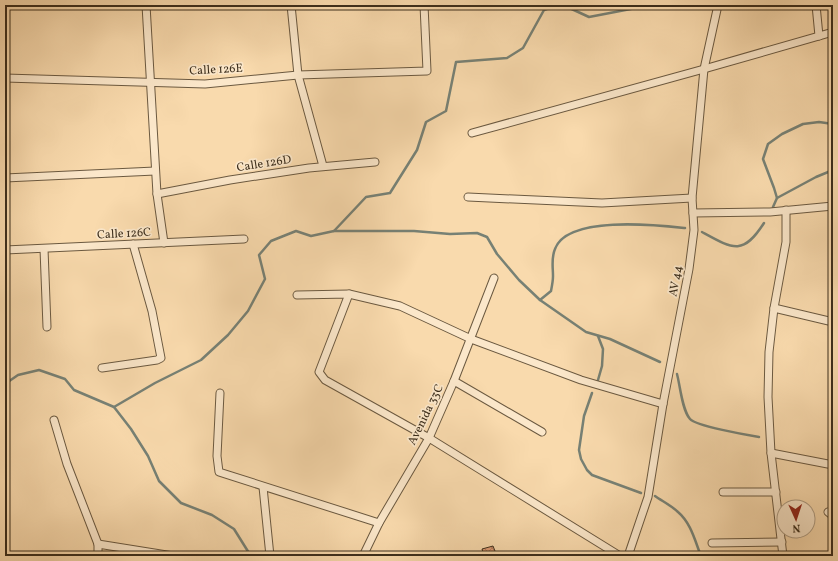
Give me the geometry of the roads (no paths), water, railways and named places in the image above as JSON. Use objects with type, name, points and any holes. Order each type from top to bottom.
[{"type":"street","points":[[146,5],[155,171],[164,243]]},
{"type":"street","points":[[291,5],[298,74],[323,166]]},
{"type":"street","name":"Calle 126E","points":[[5,78],[205,84],[298,74],[427,71],[424,5]]},
{"type":"street","name":"AV 44","points":[[628,556],[648,497],[663,404],[689,270],[694,230],[692,198],[704,69],[718,5]]},
{"type":"street","points":[[816,5],[819,36]]},
{"type":"street","points":[[472,133],[833,32]]},
{"type":"street","name":"Calle 126D","points":[[157,194],[230,180],[323,166],[375,162]]},
{"type":"street","points":[[5,178],[155,171]]},
{"type":"street","points":[[468,197],[602,203],[692,198]]},
{"type":"street","points":[[692,213],[770,212],[833,206]]},
{"type":"street","points":[[783,556],[771,453],[768,375],[774,308],[786,242],[786,210]]},
{"type":"street","name":"Calle 126C","points":[[5,250],[244,239]]},
{"type":"street","points":[[102,368],[157,360],[161,358],[152,311],[133,244]]},
{"type":"street","points":[[44,248],[47,327]]},
{"type":"street","name":"Avenida 33C","points":[[363,556],[379,523],[429,438],[454,381],[494,278]]},
{"type":"street","points":[[297,295],[349,294],[400,306],[471,339],[581,380],[663,404]]},
{"type":"street","points":[[349,294],[319,372],[325,380],[429,438],[620,556]]},
{"type":"street","points":[[774,308],[833,322]]},
{"type":"street","points":[[454,381],[542,432]]},
{"type":"street","points":[[220,393],[217,456],[219,472],[379,523]]},
{"type":"street","points":[[54,420],[67,464],[98,544],[98,556]]},
{"type":"street","points":[[771,453],[833,465]]},
{"type":"street","points":[[263,486],[270,556]]},
{"type":"street","points":[[723,492],[776,492]]},
{"type":"street","points":[[712,543],[782,542]]},
{"type":"street","points":[[98,544],[173,556]]},
{"type":"waterway","points":[[334,231],[366,197],[390,193],[417,150],[426,122],[446,111],[456,62],[507,58],[523,48],[544,10],[558,5]]},
{"type":"waterway","points":[[563,5],[589,17],[641,7],[642,5]]},
{"type":"waterway","points":[[773,207],[777,198],[763,159],[768,144],[782,134],[803,124],[819,122],[833,124]]},
{"type":"waterway","points":[[777,198],[816,177],[833,170]]},
{"type":"waterway","points":[[702,232],[722,242],[737,246],[743,245],[750,241],[757,234],[764,223]]},
{"type":"waterway","points":[[540,300],[551,291],[555,249],[563,238],[576,231],[594,227],[635,224],[685,228]]},
{"type":"waterway","points":[[5,384],[18,375],[39,370],[65,379],[74,390],[114,407],[155,383],[201,360],[228,335],[248,311],[265,279],[259,255],[271,241],[296,231],[311,236],[334,231],[414,231],[450,234],[477,233],[487,237],[497,254],[519,280],[540,300],[586,332],[610,339],[660,362]]},
{"type":"waterway","points":[[598,336],[603,349],[602,366],[598,380]]},
{"type":"waterway","points":[[677,374],[683,404],[690,419],[694,422],[711,427],[759,437]]},
{"type":"waterway","points":[[592,393],[584,416],[579,450],[581,459],[587,470],[592,475],[641,493]]},
{"type":"waterway","points":[[114,407],[131,429],[148,456],[159,481],[181,503],[212,515],[234,529],[249,553]]},
{"type":"waterway","points":[[655,496],[673,508],[686,521],[701,556]]}]
